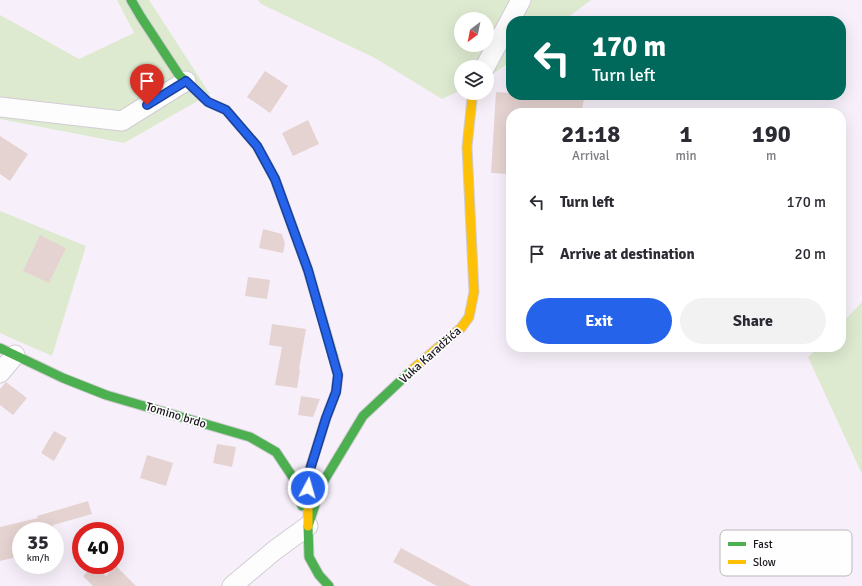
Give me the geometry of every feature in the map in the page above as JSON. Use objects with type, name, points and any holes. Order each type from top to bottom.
[{"type":"street","points":[[131,0],[180,75],[208,102],[226,110],[257,146],[275,179],[308,270],[338,375],[336,392],[326,418],[308,476],[308,526],[275,550],[232,586]]},
{"type":"street","points":[[512,16],[521,0]]},
{"type":"street","points":[[489,60],[506,28]]},
{"type":"street","points":[[0,107],[122,121],[186,81]]},
{"type":"street","name":"Vuka Karadžića","points":[[329,586],[319,575],[309,557],[308,526],[322,484],[363,416],[461,328],[469,317],[474,292],[466,147],[472,100]]},
{"type":"street","points":[[0,373],[8,352]]},
{"type":"street","name":"Tomino brdo","points":[[8,352],[63,378],[106,395],[250,437],[276,452],[296,482],[308,526]]},
{"type":"green space","points":[[117,0],[149,0],[210,94],[124,143],[0,119],[0,15],[79,59],[134,33]]},
{"type":"green space","points":[[258,0],[591,0],[570,16],[506,16],[506,65],[494,73],[494,60],[454,60],[454,93],[442,99],[375,58],[261,4]]},
{"type":"green space","points":[[0,211],[86,246],[52,356],[0,333]]},
{"type":"green space","points":[[862,302],[862,473],[808,357],[813,352],[846,352],[846,319]]},
{"type":"building","points":[[265,71],[288,86],[270,113],[247,97]]},
{"type":"building","points":[[496,92],[506,93],[506,100],[584,100],[582,108],[506,108],[506,174],[491,173]]},
{"type":"building","points":[[308,120],[319,144],[293,156],[282,133]]},
{"type":"building","points":[[0,136],[28,154],[10,181],[0,174]]},
{"type":"building","points":[[263,229],[282,234],[285,244],[283,253],[259,248]]},
{"type":"building","points":[[40,235],[66,248],[49,283],[23,271]]},
{"type":"building","points":[[248,277],[270,280],[267,299],[245,296]]},
{"type":"building","points":[[272,324],[306,329],[297,388],[275,385],[282,347],[269,345]]},
{"type":"building","points":[[6,382],[27,398],[13,415],[0,405],[0,389]]},
{"type":"building","points":[[301,396],[320,399],[313,417],[298,415]]},
{"type":"building","points":[[54,431],[67,438],[54,461],[41,453]]},
{"type":"building","points":[[217,444],[236,447],[232,467],[213,463]]},
{"type":"building","points":[[147,455],[173,463],[166,486],[140,478]]},
{"type":"building","points":[[88,501],[92,514],[64,522],[21,522],[38,518],[37,516]]},
{"type":"building","points":[[12,524],[12,558],[0,561],[0,527]]},
{"type":"building","points":[[401,548],[471,586],[437,586],[393,562]]},
{"type":"building","points":[[85,574],[104,574],[106,576],[108,574],[124,574],[136,586],[93,586],[83,576]]},
{"type":"traffic: fast","points":[[131,0],[179,75],[208,102],[226,110],[257,146],[275,179],[308,270],[333,356]]},
{"type":"traffic: fast","points":[[0,348],[63,378],[106,395],[250,437],[276,452],[296,482],[302,506]]},
{"type":"traffic: fast","points":[[329,586],[319,575],[309,557],[308,526],[322,484],[363,416],[412,370]]},
{"type":"traffic: slow","points":[[412,370],[461,328],[469,317],[474,292],[467,147],[472,100]]},
{"type":"traffic: slow","points":[[308,526],[308,475],[336,392],[338,375],[333,356]]},
{"type":"route","points":[[147,105],[186,81],[208,102],[226,110],[257,146],[275,179],[308,270],[338,375],[336,392],[326,418],[308,476],[308,488]]}]
